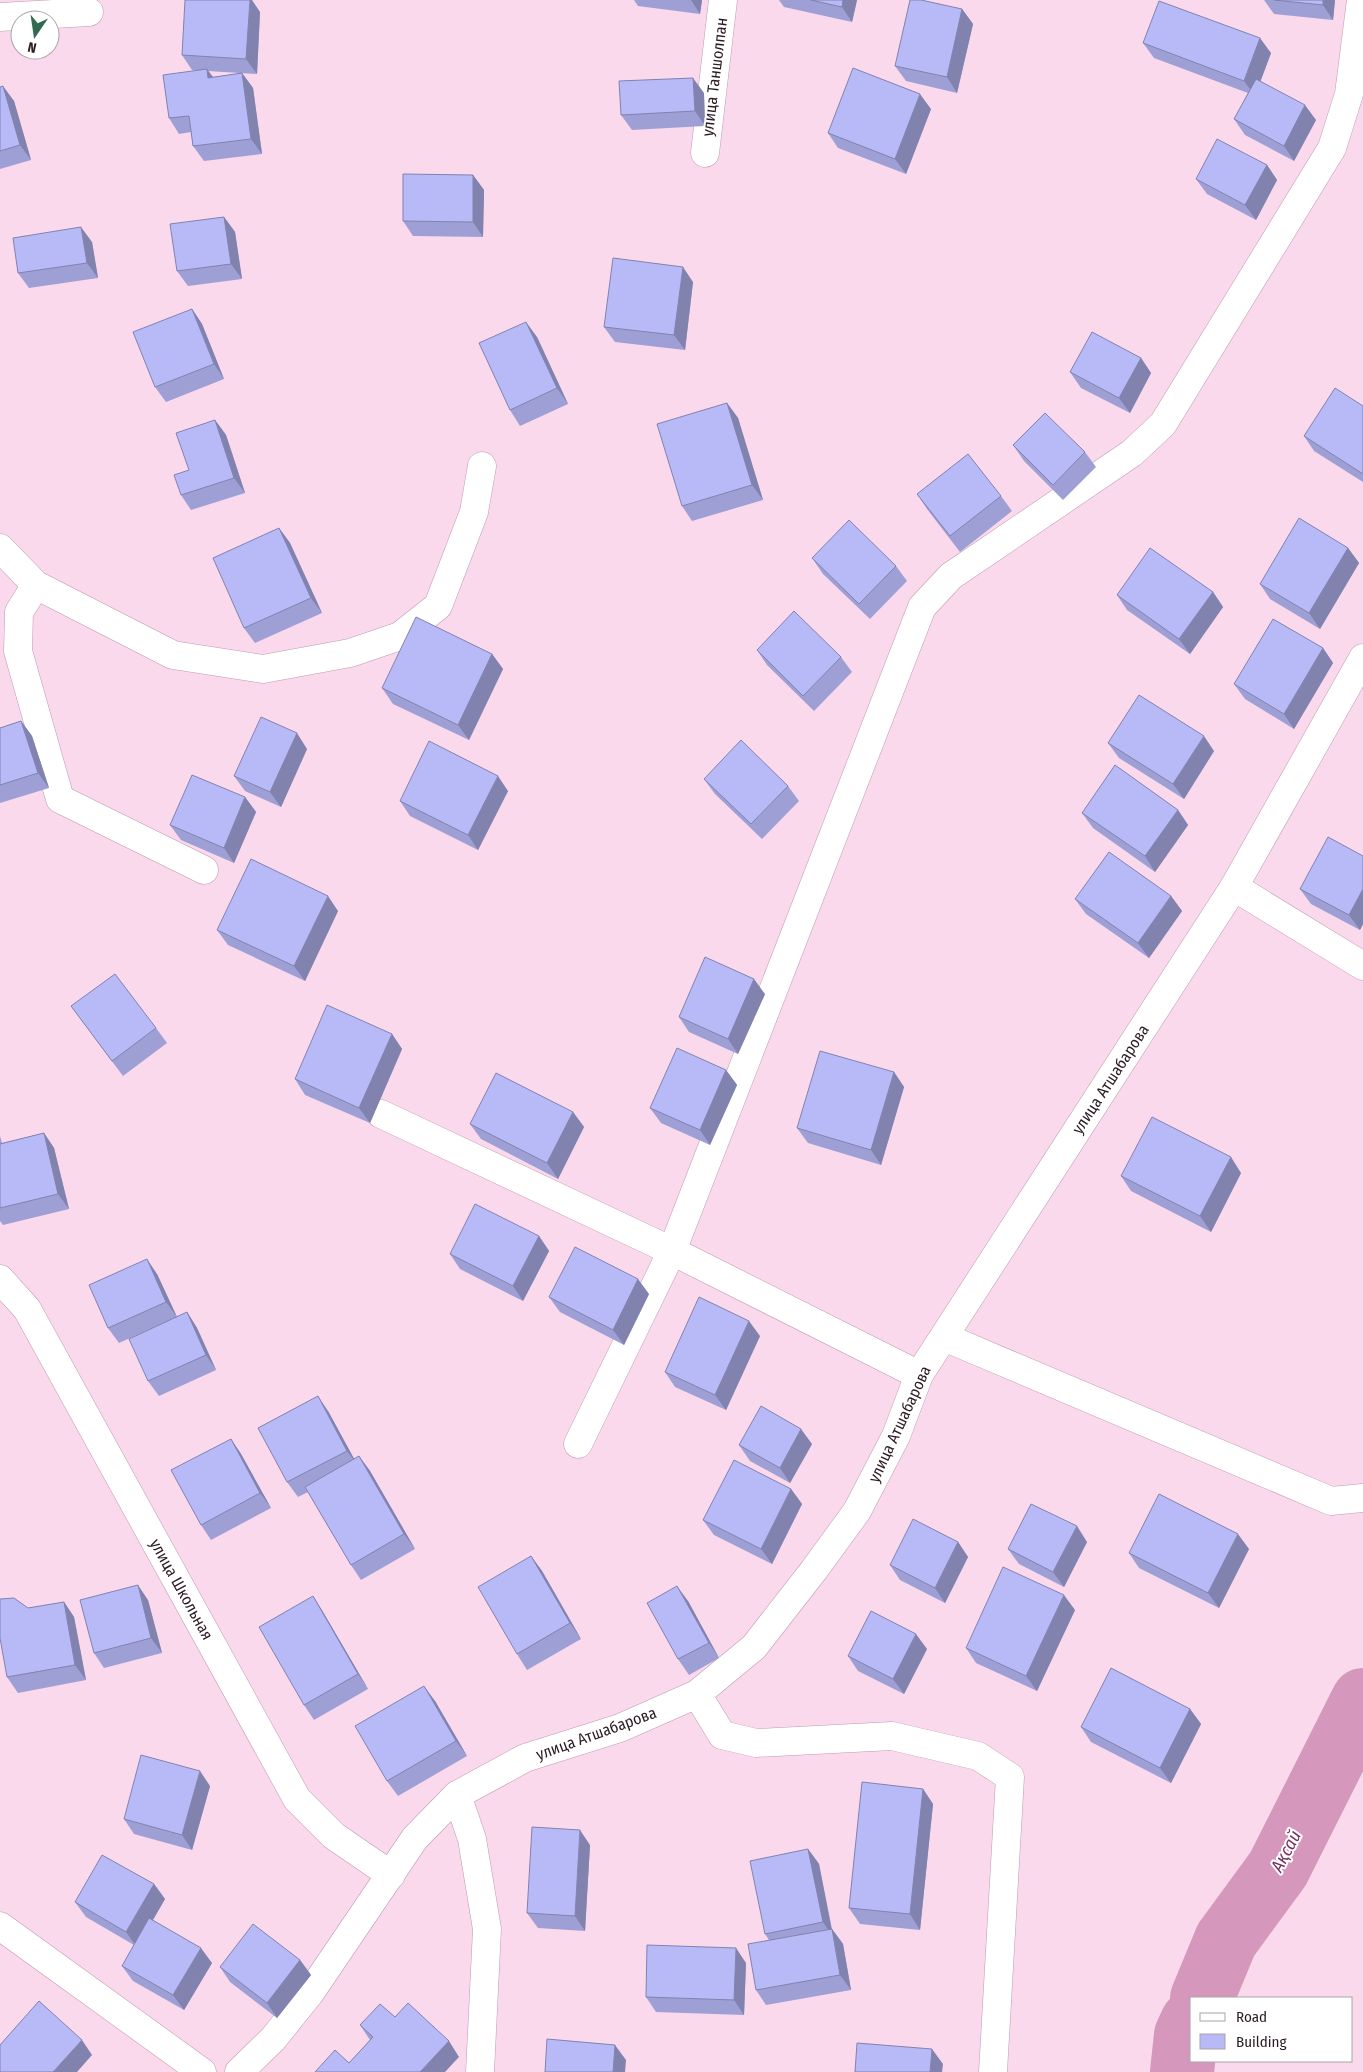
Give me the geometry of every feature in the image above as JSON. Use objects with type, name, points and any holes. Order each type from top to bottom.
[{"type":"street","name":"улица Таншолпан","points":[[705,153],[723,0]]},
{"type":"street","points":[[578,1444],[672,1252],[922,607],[951,576],[1132,453],[1163,424],[1332,148],[1349,94],[1361,0]]},
{"type":"street","points":[[0,17],[89,12]]},
{"type":"street","points":[[0,548],[36,585],[173,655],[263,669],[350,653],[400,636],[438,606],[474,512],[482,466]]},
{"type":"street","points":[[36,585],[20,612],[18,650],[60,798],[204,870]]},
{"type":"street","name":"улица Атшабарова","points":[[239,2072],[273,2039],[310,1993],[415,1838],[457,1795],[525,1758],[620,1728],[698,1694],[754,1647],[857,1511],[896,1436],[919,1375],[1234,887],[1363,658]]},
{"type":"street","points":[[1234,887],[1363,966]]},
{"type":"street","points":[[380,1114],[672,1252],[919,1375]]},
{"type":"street","name":"улица Школьная","points":[[0,1279],[27,1309],[298,1799],[334,1836],[391,1875]]},
{"type":"street","points":[[944,1337],[1331,1501],[1363,1498]]},
{"type":"street","points":[[698,1694],[722,1735],[756,1742],[892,1736],[978,1756],[1010,1777],[994,2072]]},
{"type":"street","points":[[457,1795],[472,1839],[487,1929],[480,2072]]},
{"type":"street","points":[[0,1926],[202,2072]]},
{"type":"building","points":[[185,0],[250,0],[246,59],[182,55]]},
{"type":"building","points":[[811,0],[843,0],[842,7]]},
{"type":"building","points":[[910,0],[921,0],[962,9],[947,77],[895,66]]},
{"type":"building","points":[[1274,0],[1323,0],[1323,5]]},
{"type":"building","points":[[1159,1],[1260,38],[1244,81],[1143,43]]},
{"type":"building","points":[[853,68],[920,94],[895,159],[828,133]]},
{"type":"building","points":[[207,69],[208,78],[242,73],[251,139],[193,146],[189,116],[169,118],[163,75]]},
{"type":"building","points":[[693,78],[695,111],[621,115],[619,81]]},
{"type":"building","points":[[1256,79],[1305,105],[1284,146],[1234,119]]},
{"type":"building","points":[[3,86],[20,145],[0,151],[0,87]]},
{"type":"building","points":[[1217,139],[1267,165],[1245,205],[1196,179]]},
{"type":"building","points":[[403,174],[473,175],[473,222],[403,221]]},
{"type":"building","points":[[224,217],[231,264],[177,271],[170,224]]},
{"type":"building","points":[[81,227],[87,263],[18,273],[13,238]]},
{"type":"building","points":[[613,258],[683,267],[674,335],[604,327]]},
{"type":"building","points":[[192,309],[214,364],[155,387],[133,332]]},
{"type":"building","points":[[526,322],[557,388],[510,410],[479,343]]},
{"type":"building","points":[[1092,332],[1141,358],[1119,398],[1070,372]]},
{"type":"building","points":[[1335,388],[1363,406],[1363,474],[1304,436]]},
{"type":"building","points":[[727,403],[752,485],[682,506],[657,424]]},
{"type":"building","points":[[1045,413],[1085,452],[1053,485],[1013,445]]},
{"type":"building","points":[[215,420],[234,478],[181,495],[174,475],[189,470],[176,433]]},
{"type":"building","points":[[968,454],[1001,496],[950,536],[917,494]]},
{"type":"building","points":[[1299,518],[1348,548],[1309,613],[1260,584]]},
{"type":"building","points":[[849,520],[896,566],[859,604],[812,558]]},
{"type":"building","points":[[279,528],[311,598],[244,628],[213,558]]},
{"type":"building","points":[[1150,548],[1213,592],[1179,639],[1117,595]]},
{"type":"building","points":[[794,611],[841,657],[803,696],[757,650]]},
{"type":"building","points":[[416,617],[492,654],[458,725],[382,688]]},
{"type":"building","points":[[1273,619],[1323,648],[1284,714],[1234,684]]},
{"type":"building","points":[[1139,695],[1204,736],[1173,784],[1108,743]]},
{"type":"building","points":[[261,717],[297,733],[270,792],[234,776]]},
{"type":"building","points":[[21,721],[38,773],[0,785],[0,728]]},
{"type":"building","points":[[741,740],[788,786],[751,824],[704,779]]},
{"type":"building","points":[[429,741],[498,776],[468,835],[400,801]]},
{"type":"building","points":[[1115,765],[1178,810],[1145,856],[1082,813]]},
{"type":"building","points":[[192,775],[245,797],[224,848],[170,825]]},
{"type":"building","points":[[1328,837],[1363,856],[1363,889],[1349,915],[1300,889]]},
{"type":"building","points":[[1109,852],[1171,896],[1138,943],[1075,899]]},
{"type":"building","points":[[251,859],[328,896],[294,966],[217,930]]},
{"type":"building","points":[[705,957],[754,979],[728,1039],[679,1017]]},
{"type":"building","points":[[115,974],[156,1028],[112,1061],[71,1006]]},
{"type":"building","points":[[327,1005],[392,1034],[359,1108],[295,1079]]},
{"type":"building","points":[[677,1048],[726,1070],[700,1130],[650,1108]]},
{"type":"building","points":[[820,1051],[894,1072],[871,1150],[797,1128]]},
{"type":"building","points":[[496,1073],[573,1112],[547,1163],[470,1124]]},
{"type":"building","points":[[1152,1117],[1231,1157],[1200,1216],[1121,1176]]},
{"type":"building","points":[[44,1133],[58,1194],[0,1208],[0,1144]]},
{"type":"building","points":[[475,1204],[539,1236],[513,1286],[450,1254]]},
{"type":"building","points":[[575,1247],[638,1279],[613,1330],[549,1297]]},
{"type":"building","points":[[147,1259],[166,1302],[108,1328],[89,1285]]},
{"type":"building","points":[[699,1297],[749,1321],[715,1395],[665,1372]]},
{"type":"building","points":[[187,1312],[206,1355],[148,1381],[129,1339]]},
{"type":"building","points":[[318,1396],[347,1451],[287,1482],[258,1428]]},
{"type":"building","points":[[761,1406],[801,1429],[780,1468],[739,1445]]},
{"type":"building","points":[[231,1439],[260,1493],[201,1525],[171,1470]]},
{"type":"building","points":[[359,1456],[404,1534],[351,1565],[305,1487]]},
{"type":"building","points":[[734,1460],[791,1489],[761,1549],[703,1520]]},
{"type":"building","points":[[1159,1494],[1238,1534],[1208,1593],[1129,1553]]},
{"type":"building","points":[[1031,1504],[1077,1526],[1053,1572],[1008,1549]]},
{"type":"building","points":[[913,1519],[958,1542],[935,1588],[890,1565]]},
{"type":"building","points":[[531,1556],[570,1623],[517,1654],[478,1587]]},
{"type":"building","points":[[1003,1567],[1064,1595],[1026,1676],[966,1648]]},
{"type":"building","points":[[138,1585],[151,1638],[94,1653],[80,1600]]},
{"type":"building","points":[[677,1586],[709,1643],[678,1659],[647,1603]]},
{"type":"building","points":[[313,1596],[358,1674],[304,1705],[259,1627]]},
{"type":"building","points":[[14,1598],[28,1608],[64,1602],[75,1665],[7,1677],[0,1638],[0,1599]]},
{"type":"building","points":[[871,1611],[916,1634],[893,1679],[848,1656]]},
{"type":"building","points":[[1111,1668],[1190,1709],[1160,1768],[1081,1727]]},
{"type":"building","points":[[424,1686],[456,1741],[387,1781],[355,1726]]},
{"type":"building","points":[[141,1755],[200,1771],[182,1835],[124,1819]]},
{"type":"building","points":[[862,1782],[923,1789],[910,1914],[849,1908]]},
{"type":"building","points":[[532,1827],[580,1830],[575,1916],[527,1913]]},
{"type":"building","points":[[808,1849],[823,1922],[765,1934],[750,1861]]},
{"type":"building","points":[[102,1855],[154,1884],[126,1932],[75,1902]]},
{"type":"building","points":[[149,1918],[201,1948],[173,1995],[122,1966]]},
{"type":"building","points":[[253,1924],[300,1960],[267,2003],[220,1967]]},
{"type":"building","points":[[832,1929],[840,1975],[756,1990],[748,1944]]},
{"type":"building","points":[[647,1945],[736,1948],[734,2000],[646,1997]]},
{"type":"building","points":[[39,2001],[82,2040],[53,2072],[0,2072],[0,2045]]},
{"type":"building","points":[[408,2003],[449,2041],[420,2072],[315,2072],[335,2050],[349,2063],[373,2037],[360,2025],[380,2004],[395,2017]]},
{"type":"building","points":[[547,2039],[615,2045],[613,2072],[545,2072]]},
{"type":"building","points":[[857,2043],[932,2049],[930,2072],[855,2072]]},
{"type":"waterway","name":"Ақсай","points":[[1202,1997],[1226,1940],[1278,1869],[1363,1700]]},
{"type":"waterway","name":"Ақсай","points":[[1182,2072],[1186,2035],[1190,2026]]}]
